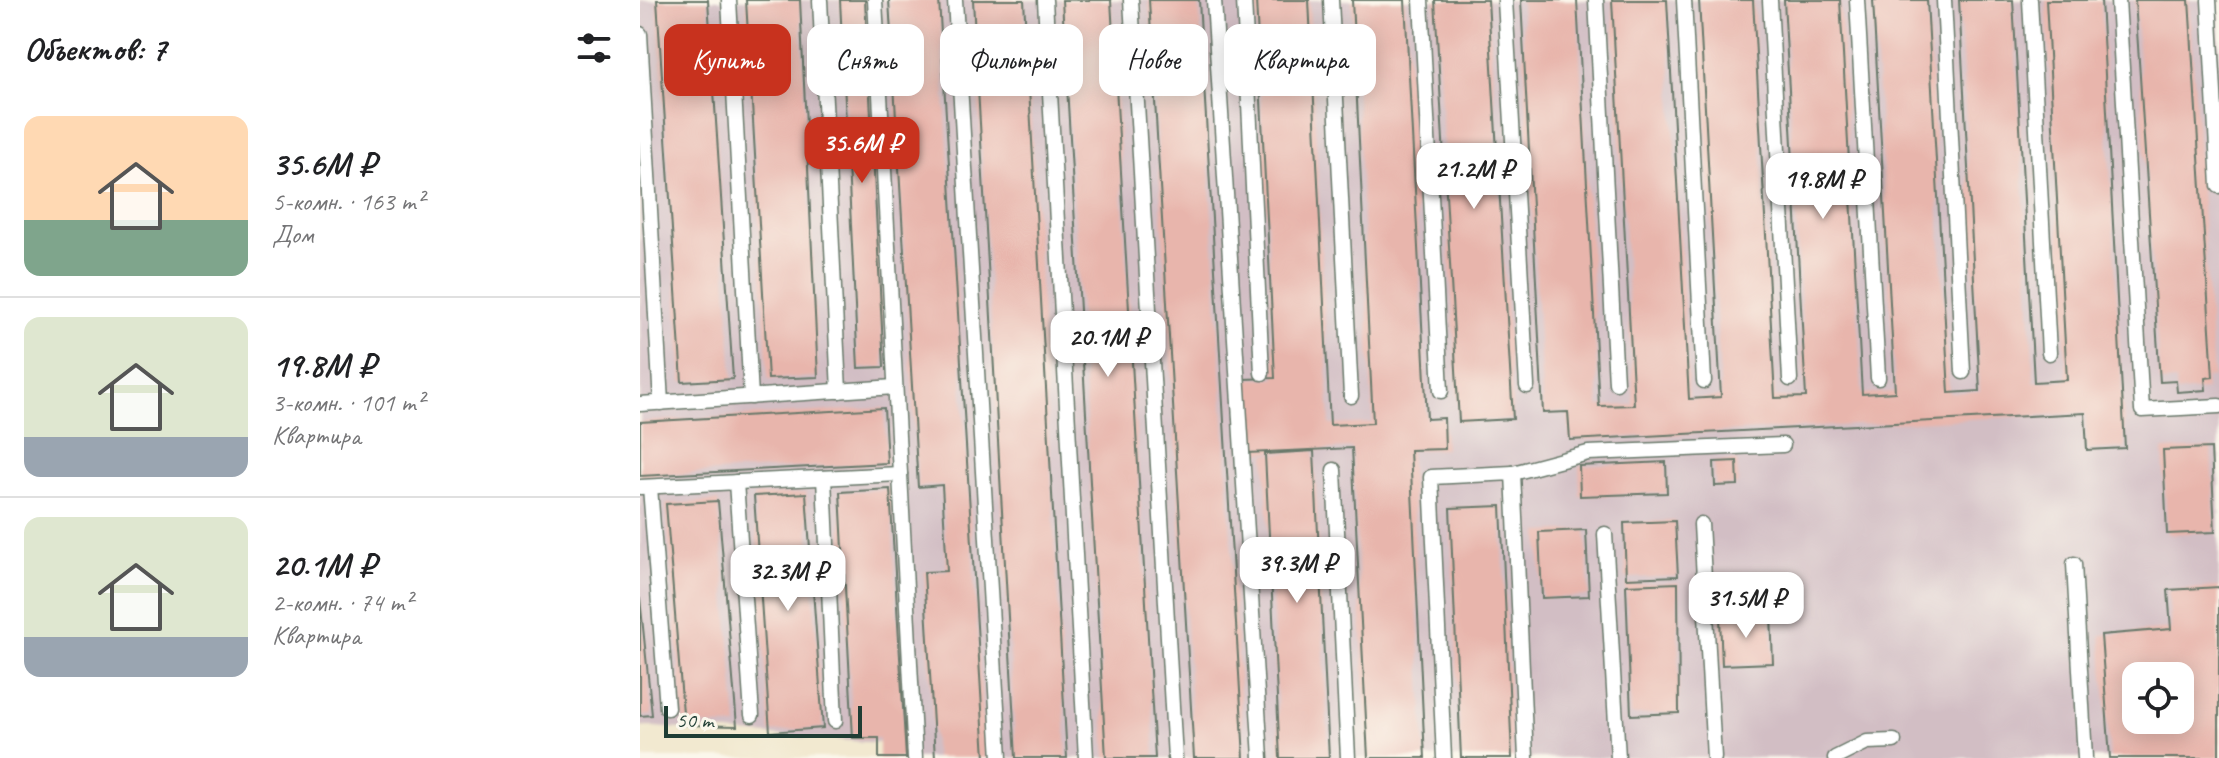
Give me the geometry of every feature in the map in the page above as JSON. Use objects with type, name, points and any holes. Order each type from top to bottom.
[{"type":"lane","points":[[729,0],[751,397]]},
{"type":"lane","points":[[820,0],[839,391]]},
{"type":"lane","points":[[875,0],[915,758]]},
{"type":"lane","points":[[955,0],[1000,758]]},
{"type":"lane","points":[[1045,0],[1086,758]]},
{"type":"lane","points":[[1131,0],[1175,758]]},
{"type":"lane","points":[[1214,0],[1261,758]]},
{"type":"lane","points":[[1244,0],[1262,373]]},
{"type":"lane","points":[[1331,0],[1351,396]]},
{"type":"lane","points":[[1421,0],[1441,391]]},
{"type":"lane","points":[[1505,0],[1527,386]]},
{"type":"lane","points":[[1596,0],[1616,383]]},
{"type":"lane","points":[[1684,0],[1704,381]]},
{"type":"lane","points":[[1770,0],[1790,379]]},
{"type":"lane","points":[[1857,0],[1878,378]]},
{"type":"lane","points":[[1944,0],[1963,372]]},
{"type":"lane","points":[[2030,0],[2049,353]]},
{"type":"lane","points":[[2118,0],[2142,410],[2219,406]]},
{"type":"lane","points":[[2209,0],[2219,186]]},
{"type":"lane","points":[[640,34],[661,403]]},
{"type":"lane","points":[[640,404],[895,387]]},
{"type":"lane","points":[[1444,758],[1431,477],[1513,473],[1588,453],[1783,445]]},
{"type":"lane","points":[[1334,470],[1348,758]]},
{"type":"lane","points":[[1513,473],[1526,758]]},
{"type":"lane","points":[[667,708],[645,487],[900,474]]},
{"type":"lane","points":[[824,478],[835,721]]},
{"type":"lane","points":[[736,482],[752,715]]},
{"type":"lane","points":[[1701,524],[1714,758]]},
{"type":"lane","points":[[1605,534],[1618,758]]},
{"type":"lane","points":[[2074,564],[2085,758]]},
{"type":"lane","points":[[1835,758],[1867,742],[1894,741]]},
{"type":"shaded area","points":[[640,0],[2219,0],[2219,758],[881,758],[881,743],[640,726]]},
{"type":"building","points":[[657,0],[708,0],[710,24],[664,24],[664,96],[714,96],[733,379],[682,382]]},
{"type":"building","points":[[746,0],[800,0],[818,377],[768,379],[752,96],[791,96],[791,24],[747,24]]},
{"type":"building","points":[[840,0],[865,0],[866,24],[841,24]]},
{"type":"building","points":[[889,0],[939,0],[940,96],[945,96],[985,758],[935,758],[924,572],[947,571],[942,485],[918,487],[895,96],[924,96],[924,24],[890,24]]},
{"type":"building","points":[[973,0],[1024,0],[1025,24],[974,24]]},
{"type":"building","points":[[1062,0],[1111,0],[1112,24],[1099,24],[1099,96],[1117,96],[1155,758],[1106,758],[1068,96],[1083,96],[1083,24],[1063,24]]},
{"type":"building","points":[[1149,0],[1199,0],[1200,24],[1150,24]]},
{"type":"building","points":[[1256,0],[1309,0],[1310,24],[1257,24]]},
{"type":"building","points":[[1352,0],[1405,0],[1427,419],[1444,418],[1445,449],[1410,450],[1425,758],[1368,758],[1352,448],[1247,453],[1243,379],[1275,378],[1261,96],[1314,96],[1330,425],[1373,423],[1357,96],[1376,96],[1376,24],[1353,24]]},
{"type":"building","points":[[1435,0],[1488,0],[1513,419],[1459,422]]},
{"type":"building","points":[[1521,0],[1577,0],[1599,406],[1634,405],[1612,0],[1667,0],[1689,399],[1721,397],[1699,0],[1753,0],[1775,398],[1806,397],[1784,0],[1840,0],[1862,394],[1895,392],[1873,0],[1927,0],[1949,393],[1980,391],[1959,0],[2013,0],[2034,382],[2067,380],[2046,0],[2101,0],[2125,448],[2087,450],[2085,413],[1570,440],[1568,412],[1543,413]]},
{"type":"building","points":[[2135,0],[2189,0],[2213,377],[2205,378],[2206,390],[2177,392],[2176,381],[2160,382]]},
{"type":"building","points":[[845,96],[870,96],[884,367],[858,368]]},
{"type":"building","points":[[978,96],[1029,96],[1067,758],[1016,758]]},
{"type":"building","points":[[1155,96],[1205,96],[1244,758],[1194,758]]},
{"type":"building","points":[[884,408],[887,463],[640,476],[640,422]]},
{"type":"building","points":[[2211,448],[2215,532],[2167,534],[2163,450]]},
{"type":"building","points":[[1314,451],[1329,758],[1280,758],[1265,454]]},
{"type":"building","points":[[1737,461],[1738,485],[1715,486],[1714,462]]},
{"type":"building","points":[[1666,462],[1667,493],[1580,496],[1579,466]]},
{"type":"building","points":[[890,489],[906,758],[879,758],[879,738],[853,738],[840,492]]},
{"type":"building","points":[[806,493],[823,728],[770,732],[754,496]]},
{"type":"building","points":[[718,501],[737,726],[684,725],[666,504]]},
{"type":"building","points":[[1501,506],[1512,758],[1461,758],[1450,508]]},
{"type":"building","points":[[1675,521],[1678,576],[1626,578],[1624,523]]},
{"type":"building","points":[[1586,530],[1589,596],[1542,598],[1539,532]]},
{"type":"building","points":[[1678,583],[1679,713],[1631,715],[1626,585]]},
{"type":"building","points":[[2219,587],[2219,758],[2110,758],[2101,635],[2171,629],[2168,590]]},
{"type":"building","points":[[640,598],[652,715],[640,716]]},
{"type":"building","points":[[1771,615],[1773,663],[1722,665],[1720,617]]}]
